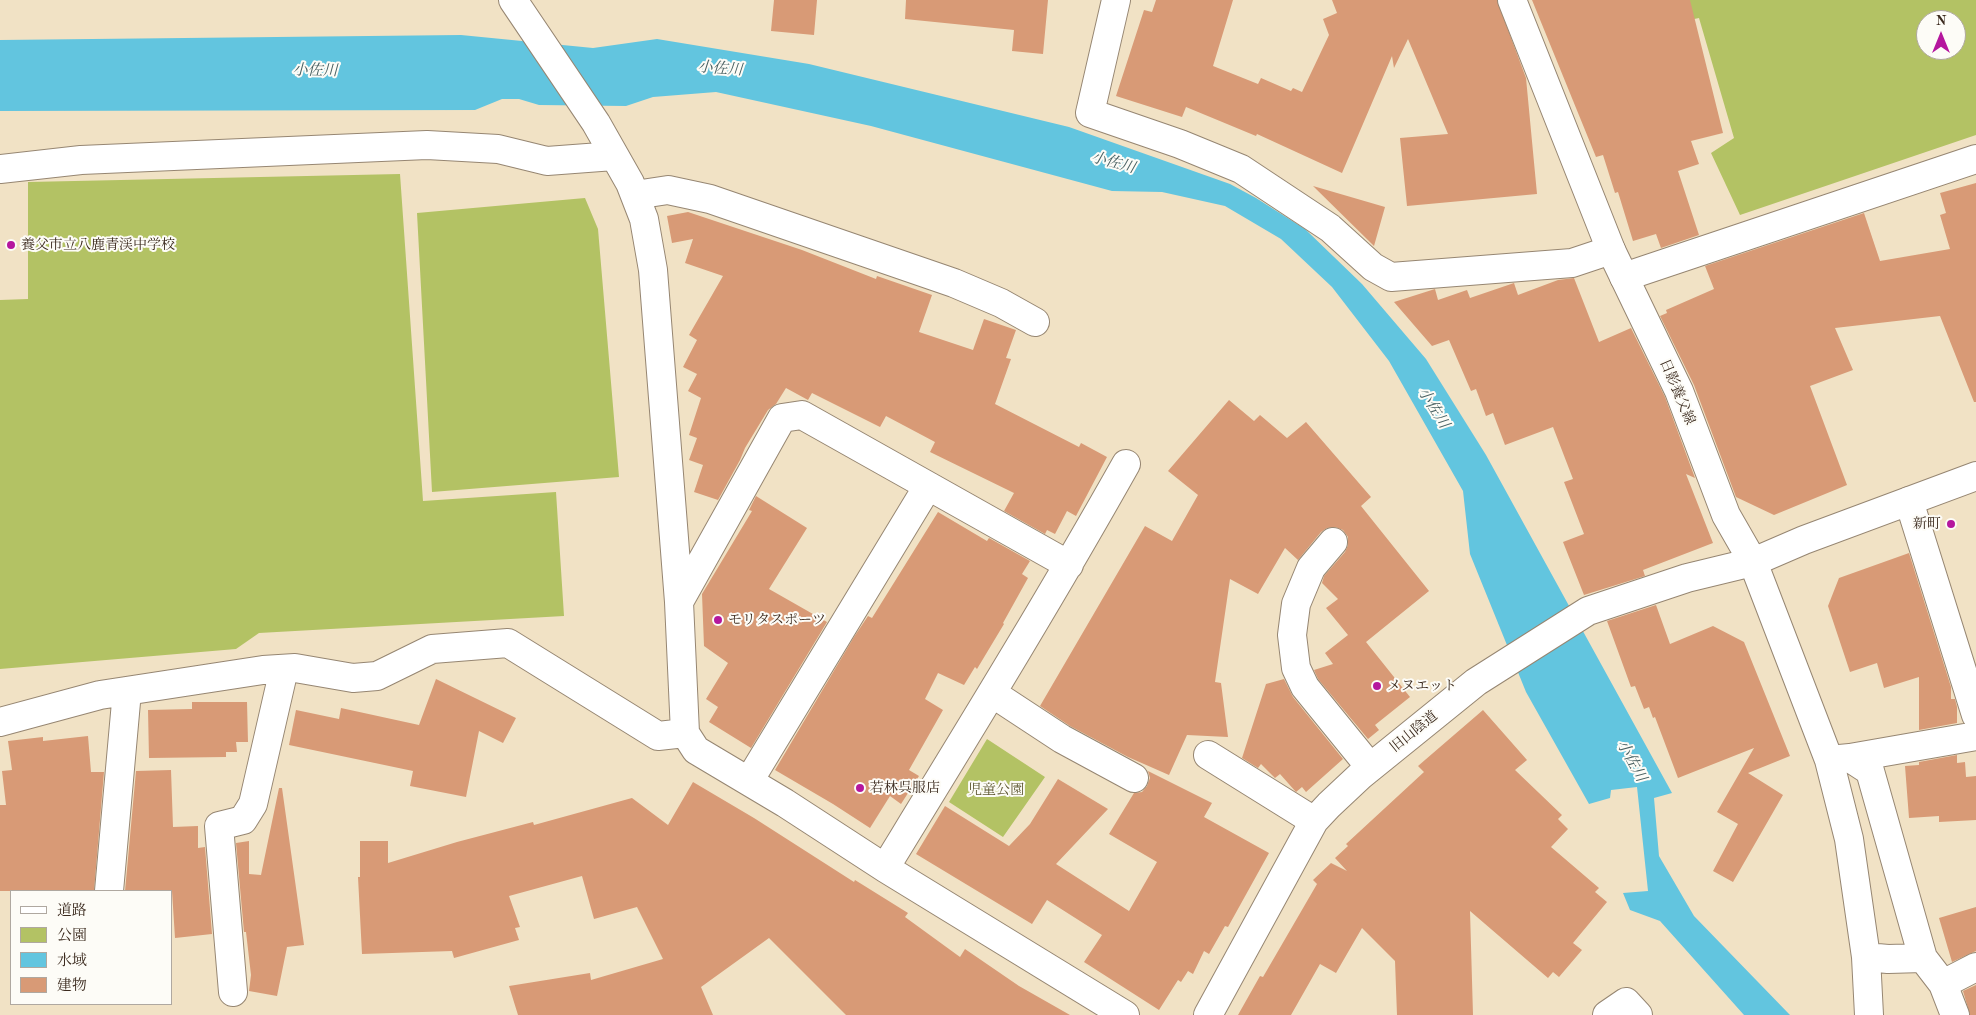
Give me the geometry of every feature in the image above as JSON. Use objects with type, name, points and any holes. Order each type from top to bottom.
[{"type":"street","points":[[1116,0],[1090,113],[1180,144],[1241,169],[1330,228],[1373,267],[1391,276],[1572,263],[1611,250]]},
{"type":"street","name":"日影養父線","points":[[1512,0],[1611,250],[1678,390],[1726,515],[1753,562],[1839,759],[1848,839],[1867,968],[1869,1015]]},
{"type":"street","points":[[515,3],[596,123],[635,195],[644,219],[653,270],[679,602],[685,733],[696,750],[1126,1015]]},
{"type":"street","points":[[0,169],[82,160],[427,145],[498,149],[547,161],[614,156]]},
{"type":"street","points":[[1624,277],[1976,159]]},
{"type":"street","points":[[635,195],[668,190],[710,199],[954,283],[1001,303],[1035,322]]},
{"type":"street","points":[[679,602],[782,418],[802,415],[1069,565]]},
{"type":"street","points":[[885,868],[1069,565],[1126,464]]},
{"type":"street","points":[[1753,562],[1804,540],[1976,476]]},
{"type":"street","points":[[750,782],[928,486]]},
{"type":"street","points":[[1909,501],[1976,715]]},
{"type":"street","points":[[1333,542],[1311,568],[1296,604],[1292,635],[1296,668],[1305,687],[1370,767]]},
{"type":"street","name":"旧山陰道","points":[[1208,1015],[1314,821],[1370,767],[1476,682],[1588,611],[1687,578],[1753,562]]},
{"type":"street","points":[[0,722],[100,695],[284,668],[295,668],[353,678],[377,676],[432,649],[508,643],[658,736],[685,733]]},
{"type":"street","points":[[233,992],[218,826],[243,820],[253,804],[284,668]]},
{"type":"street","points":[[109,890],[126,691]]},
{"type":"street","points":[[992,693],[1062,740],[1134,778]]},
{"type":"street","points":[[1839,759],[1976,736]]},
{"type":"street","points":[[1208,755],[1314,821]]},
{"type":"street","points":[[1839,759],[1870,771],[1923,958],[1943,984],[1955,1015]]},
{"type":"street","points":[[1867,968],[1888,959],[1923,958]]},
{"type":"street","points":[[1943,984],[1976,967]]},
{"type":"street","points":[[1607,1015],[1626,1002],[1638,1015]]},
{"type":"green space","points":[[1668,0],[1976,0],[1976,135],[1740,215],[1711,153],[1734,138],[1699,18],[1670,24]]},
{"type":"green space","points":[[400,174],[423,501],[556,492],[564,616],[259,633],[236,649],[0,669],[0,300],[28,299],[28,182]]},
{"type":"green space","points":[[585,198],[598,229],[619,477],[432,492],[417,213]]},
{"type":"green space","name":"児童公園","points":[[987,739],[1045,777],[1003,837],[949,802]]},
{"type":"water","name":"小佐川","points":[[461,35],[593,48],[657,39],[809,64],[1069,127],[1230,184],[1305,229],[1362,284],[1426,359],[1486,455],[1672,793],[1654,798],[1659,856],[1694,916],[1790,1015],[1744,1015],[1660,921],[1630,910],[1623,893],[1648,891],[1637,787],[1611,790],[1610,798],[1589,804],[1526,692],[1470,554],[1463,491],[1389,361],[1332,287],[1281,239],[1225,206],[1162,192],[1112,191],[871,126],[716,92],[653,97],[626,106],[539,105],[519,99],[502,99],[475,110],[0,111],[0,40]]},
{"type":"building","points":[[774,0],[817,0],[814,35],[771,31]]},
{"type":"building","points":[[906,0],[1048,0],[1043,54],[1012,51],[1014,30],[905,19]]},
{"type":"building","points":[[1156,0],[1233,0],[1213,66],[1258,84],[1261,78],[1291,91],[1293,88],[1302,92],[1329,35],[1323,19],[1337,13],[1332,0],[1497,0],[1526,78],[1537,194],[1407,206],[1400,138],[1448,134],[1408,39],[1394,68],[1392,56],[1342,173],[1257,134],[1256,136],[1186,107],[1182,117],[1116,96],[1144,10],[1152,12]]},
{"type":"building","points":[[1532,0],[1690,0],[1723,133],[1691,141],[1699,164],[1678,171],[1699,235],[1661,248],[1656,234],[1633,241],[1618,192],[1615,193],[1603,155],[1596,157]]},
{"type":"building","points":[[1976,183],[1976,402],[1974,402],[1940,316],[1835,328],[1853,370],[1810,386],[1847,485],[1774,515],[1736,497],[1694,385],[1660,316],[1667,313],[1666,310],[1714,289],[1705,266],[1864,213],[1880,261],[1950,249],[1940,215],[1946,213],[1940,193]]},
{"type":"building","points":[[1313,186],[1385,207],[1374,246]]},
{"type":"building","points":[[688,212],[802,250],[876,279],[877,276],[932,295],[919,332],[973,350],[984,319],[1016,330],[1006,358],[1011,359],[995,404],[1079,447],[1081,443],[1107,457],[1076,516],[1067,511],[1055,534],[1047,530],[1045,534],[1004,511],[1014,493],[930,452],[935,442],[886,416],[880,427],[812,393],[808,400],[786,388],[776,404],[768,410],[745,448],[718,500],[694,492],[703,465],[689,460],[697,438],[689,435],[701,398],[688,391],[697,374],[683,367],[697,340],[689,335],[723,276],[685,263],[693,239],[672,243],[667,216]]},
{"type":"building","points":[[1574,278],[1599,342],[1631,328],[1665,397],[1695,478],[1686,474],[1713,543],[1643,570],[1645,576],[1584,595],[1563,542],[1584,534],[1564,482],[1573,479],[1553,427],[1505,445],[1493,413],[1486,416],[1476,389],[1471,391],[1449,340],[1432,346],[1394,302],[1435,289],[1438,300],[1467,290],[1470,298],[1514,283],[1518,295],[1558,280]]},
{"type":"building","points":[[1229,400],[1254,421],[1260,415],[1287,438],[1306,422],[1371,497],[1361,506],[1429,591],[1366,642],[1410,697],[1375,725],[1379,730],[1368,739],[1318,679],[1314,670],[1333,664],[1325,653],[1348,635],[1326,608],[1338,599],[1322,583],[1324,576],[1345,552],[1348,545],[1348,537],[1343,530],[1335,527],[1327,528],[1321,532],[1298,560],[1285,548],[1258,594],[1230,579],[1215,682],[1221,683],[1228,737],[1187,735],[1169,775],[1128,757],[1070,726],[1040,706],[1145,526],[1172,541],[1198,495],[1168,471]]},
{"type":"building","points":[[756,496],[807,528],[769,589],[827,622],[751,748],[709,722],[718,707],[706,699],[728,663],[704,646],[702,594],[752,511],[749,510]]},
{"type":"building","points":[[938,512],[987,541],[989,538],[1030,561],[1022,574],[1028,578],[1004,624],[977,669],[975,667],[964,685],[938,673],[925,699],[943,710],[909,770],[919,776],[901,804],[890,796],[870,828],[775,770],[854,637],[868,616],[872,618]]},
{"type":"building","points":[[1909,553],[1951,687],[1951,699],[1955,699],[1957,707],[1957,723],[1919,730],[1919,677],[1884,688],[1877,663],[1850,672],[1828,606],[1839,578]]},
{"type":"building","points":[[1656,605],[1670,644],[1713,626],[1744,642],[1790,756],[1748,773],[1783,795],[1733,882],[1713,871],[1738,824],[1717,812],[1754,748],[1678,778],[1655,717],[1653,718],[1649,707],[1644,709],[1635,686],[1631,687],[1607,621]]},
{"type":"building","points":[[436,679],[516,718],[503,743],[479,731],[466,797],[410,786],[413,771],[289,745],[296,710],[339,719],[341,708],[419,725]]},
{"type":"building","points":[[1284,679],[1293,697],[1343,759],[1306,792],[1302,787],[1296,792],[1280,774],[1275,778],[1261,764],[1258,768],[1242,758],[1266,684]]},
{"type":"building","points":[[192,702],[247,702],[248,742],[236,742],[237,752],[226,752],[226,757],[149,758],[148,710],[192,709]]},
{"type":"building","points":[[1483,710],[1527,760],[1515,770],[1562,815],[1558,819],[1568,829],[1551,847],[1599,888],[1595,892],[1607,902],[1573,943],[1582,950],[1559,977],[1553,972],[1548,978],[1470,911],[1473,1015],[1397,1015],[1395,961],[1362,928],[1336,973],[1320,964],[1291,1015],[1238,1015],[1260,976],[1263,977],[1317,884],[1313,880],[1331,863],[1347,871],[1335,858],[1348,846],[1346,844],[1424,772],[1418,766]]},
{"type":"building","points":[[88,736],[91,772],[104,772],[94,890],[0,891],[0,805],[6,805],[2,771],[12,770],[8,741],[43,737],[43,741]]},
{"type":"building","points":[[1957,755],[1957,763],[1965,762],[1966,777],[1976,776],[1976,820],[1939,822],[1939,816],[1909,818],[1905,766],[1919,765],[1919,762]]},
{"type":"building","points":[[171,770],[173,827],[198,826],[198,848],[205,847],[212,934],[175,938],[172,890],[125,890],[136,771]]},
{"type":"building","points":[[1148,771],[1212,803],[1204,817],[1269,853],[1228,927],[1225,926],[1209,954],[1204,951],[1193,974],[1188,971],[1181,982],[1178,980],[1159,1010],[1084,962],[1102,935],[1047,900],[1032,924],[916,854],[945,806],[1009,846],[1030,824],[1058,779],[1108,809],[1056,864],[1129,911],[1157,862],[1109,834],[1134,793],[1142,792],[1147,786],[1150,778]]},
{"type":"building","points":[[693,782],[754,818],[854,882],[855,880],[908,913],[905,917],[960,957],[965,949],[1019,986],[1070,1015],[846,1015],[769,938],[701,987],[713,1015],[518,1015],[509,986],[590,973],[591,980],[663,959],[637,907],[594,919],[582,876],[509,896],[520,927],[515,928],[519,940],[454,958],[452,951],[362,954],[358,877],[360,877],[360,841],[388,841],[388,863],[457,842],[533,822],[534,825],[632,798],[668,825]]},
{"type":"building","points":[[279,788],[282,788],[304,945],[287,947],[277,996],[249,991],[251,975],[246,932],[244,932],[236,843],[249,841],[249,874],[261,875]]},
{"type":"building","points":[[1976,907],[1976,951],[1952,962],[1939,918]]},
{"type":"building","points":[[1976,985],[1976,1015],[1970,1015],[1963,991]]},
{"type":"place","name":"養父市立八鹿青渓中学校","points":[[11,245]]},
{"type":"place","name":"新町","points":[[1951,524]]},
{"type":"place","name":"モリタスポーツ","points":[[718,620]]},
{"type":"place","name":"メヌエット","points":[[1377,686]]},
{"type":"place","name":"若林呉服店","points":[[860,788]]}]
